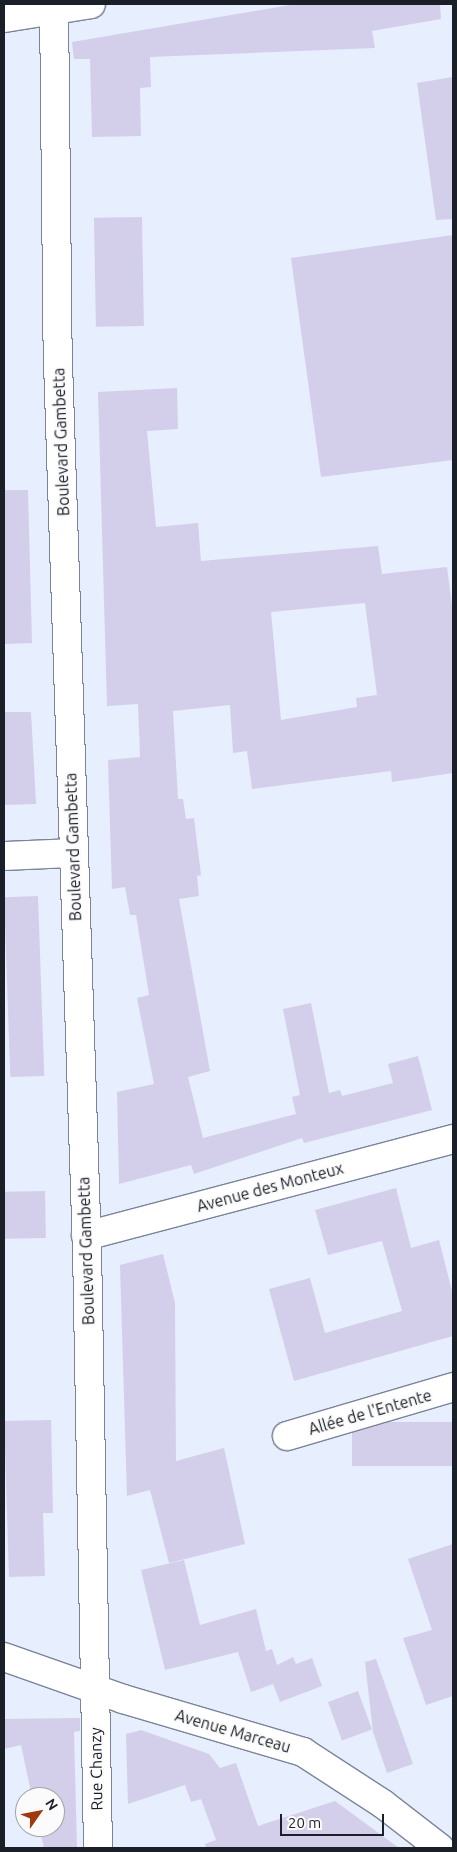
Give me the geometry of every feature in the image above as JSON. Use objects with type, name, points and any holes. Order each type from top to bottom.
[{"type":"street","points":[[4,18],[55,7],[91,4]]},
{"type":"street","name":"Boulevard Gambetta","points":[[55,7],[58,362],[86,1236],[94,1690]]},
{"type":"street","points":[[4,856],[73,853]]},
{"type":"street","name":"Avenue des Monteux","points":[[86,1236],[453,1139]]},
{"type":"street","name":"Allée de l'Entente","points":[[287,1436],[453,1387]]},
{"type":"street","name":"Avenue Marceau","points":[[4,1657],[94,1690],[303,1752],[383,1804],[440,1848]]},
{"type":"street","name":"Rue Chanzy","points":[[94,1690],[98,1848]]},
{"type":"building","points":[[296,4],[440,4],[441,19],[372,31],[375,48],[150,57],[151,87],[140,88],[141,136],[92,137],[90,59],[74,59],[72,42]]},
{"type":"building","points":[[453,77],[453,219],[436,220],[417,83]]},
{"type":"building","points":[[142,217],[144,326],[96,327],[94,218]]},
{"type":"building","points":[[453,235],[453,460],[321,477],[291,258]]},
{"type":"building","points":[[177,388],[178,429],[147,431],[156,527],[198,523],[201,561],[378,546],[382,574],[447,567],[453,614],[453,773],[392,782],[391,771],[252,789],[247,751],[233,753],[230,705],[173,711],[178,799],[183,799],[186,819],[194,818],[201,875],[197,876],[199,896],[179,899],[210,1071],[188,1077],[203,1138],[296,1114],[292,1097],[300,1095],[283,1009],[311,1003],[329,1093],[340,1090],[342,1096],[393,1083],[388,1064],[418,1056],[432,1110],[304,1143],[302,1138],[194,1174],[191,1165],[119,1184],[117,1092],[154,1084],[137,998],[149,995],[136,915],[130,915],[125,887],[112,889],[108,760],[140,757],[138,704],[107,706],[98,392]],"holes":[[[365,603],[377,695],[356,698],[357,707],[281,720],[271,612]]]},
{"type":"building","points":[[4,490],[28,490],[32,643],[4,644]]},
{"type":"building","points":[[4,712],[31,712],[36,804],[4,805]]},
{"type":"building","points":[[38,896],[44,1076],[10,1077],[4,897]]},
{"type":"building","points":[[396,1188],[411,1248],[439,1240],[453,1295],[453,1336],[294,1381],[269,1289],[310,1278],[325,1333],[402,1311],[382,1241],[328,1255],[315,1210]]},
{"type":"building","points":[[45,1191],[46,1238],[5,1239],[4,1192]]},
{"type":"building","points":[[163,1254],[175,1303],[176,1461],[224,1448],[245,1544],[169,1563],[150,1490],[127,1496],[120,1265]]},
{"type":"building","points":[[51,1420],[53,1513],[43,1513],[45,1576],[9,1577],[4,1421]]},
{"type":"building","points":[[352,1422],[453,1422],[453,1466],[352,1466]]},
{"type":"building","points":[[453,1544],[453,1696],[426,1705],[403,1638],[432,1630],[408,1559]]},
{"type":"building","points":[[184,1560],[200,1625],[256,1609],[266,1651],[272,1649],[277,1665],[293,1657],[296,1664],[312,1658],[322,1686],[280,1702],[273,1684],[251,1692],[238,1652],[165,1670],[141,1570]]},
{"type":"building","points":[[376,1659],[413,1764],[387,1773],[373,1732],[365,1662]]},
{"type":"building","points":[[358,1691],[372,1730],[342,1740],[328,1702]]},
{"type":"building","points":[[80,1718],[80,1731],[74,1732],[77,1848],[44,1848],[41,1837],[65,1837],[65,1787],[30,1787],[21,1745],[4,1749],[4,1719]]},
{"type":"building","points":[[141,1730],[209,1754],[220,1768],[236,1763],[258,1826],[335,1801],[399,1848],[206,1848],[205,1844],[216,1840],[201,1799],[191,1802],[185,1785],[128,1804],[126,1734]]}]
